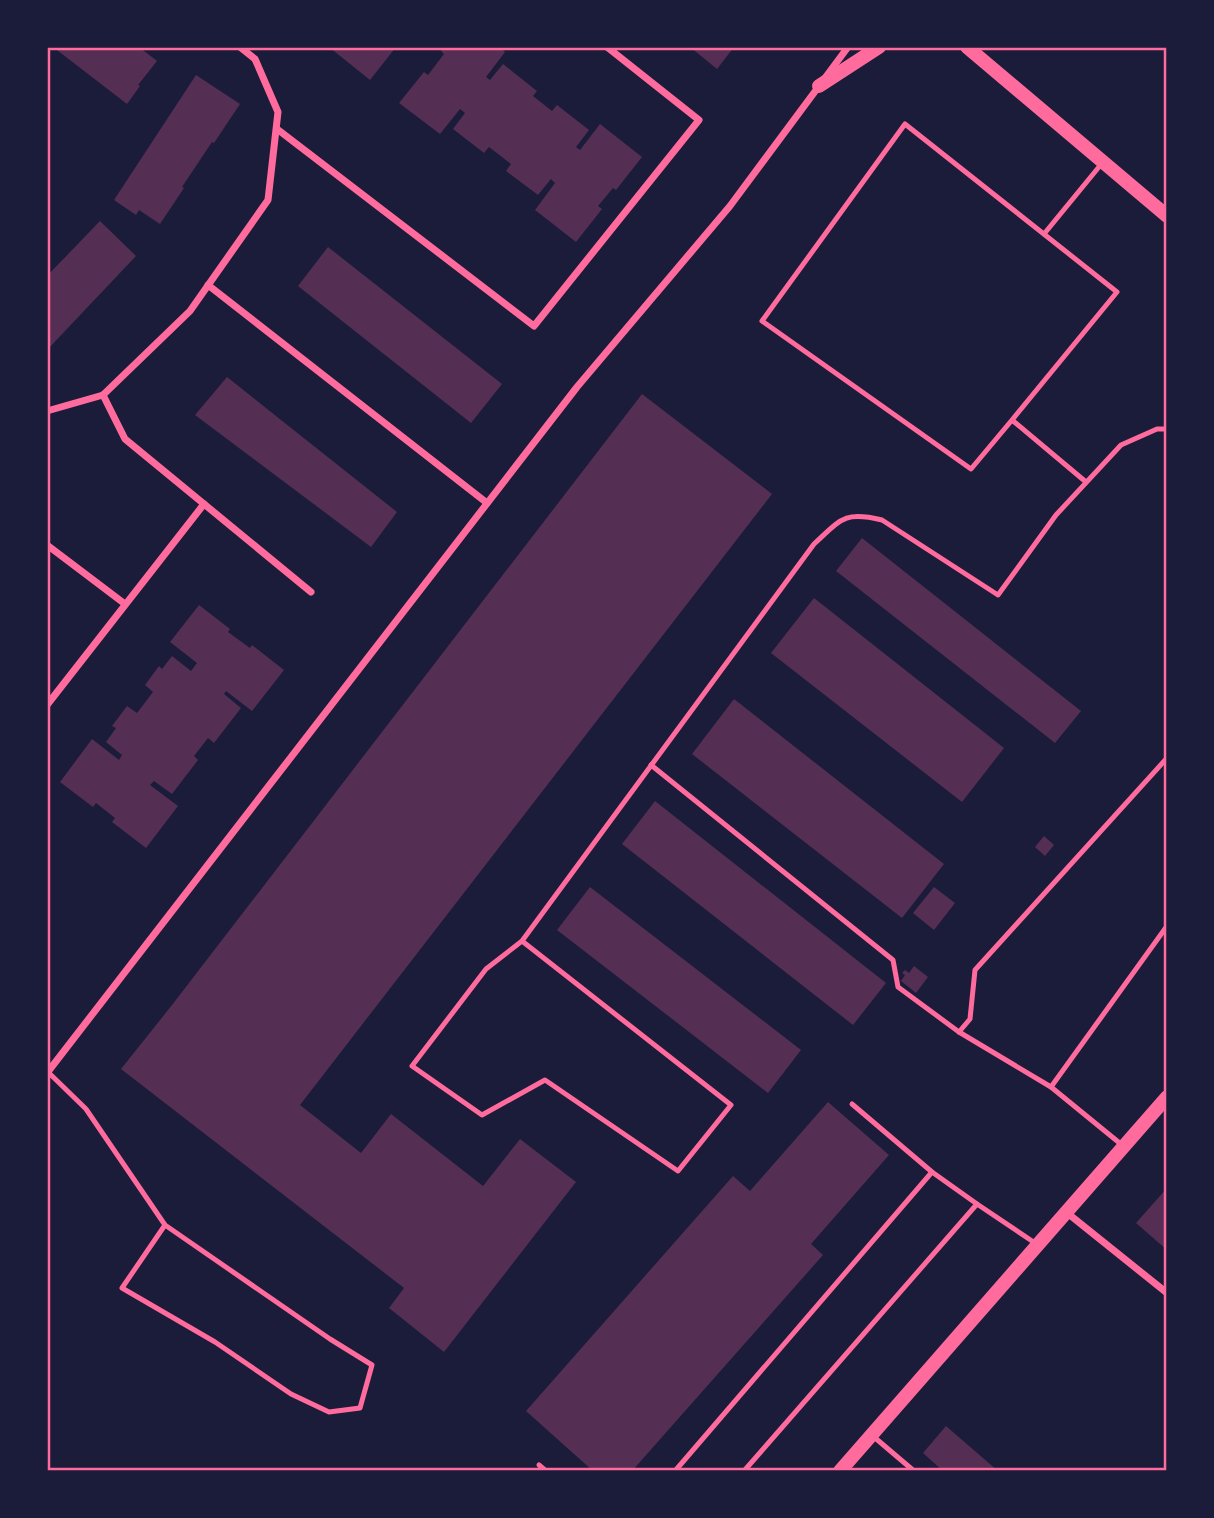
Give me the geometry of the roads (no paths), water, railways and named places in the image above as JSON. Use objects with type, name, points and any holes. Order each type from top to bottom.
[{"type":"main road","points":[[819,86],[879,47]]},
{"type":"main road","points":[[968,47],[1167,216]]},
{"type":"main road","points":[[840,1471],[1167,1097]]},
{"type":"street","points":[[47,411],[103,395],[190,311],[268,200],[278,112],[255,59],[240,47]]},
{"type":"street","points":[[276,130],[534,326],[699,120],[607,47]]},
{"type":"street","points":[[48,1073],[577,387],[730,206],[848,47]]},
{"type":"street","points":[[208,285],[487,503]]},
{"type":"street","points":[[103,395],[125,439],[311,593]]},
{"type":"street","points":[[47,705],[204,504]]},
{"type":"street","points":[[47,545],[125,604]]},
{"type":"street","points":[[47,1057],[55,1063]]},
{"type":"street","points":[[1066,1212],[1167,1293]]},
{"type":"lane","points":[[905,124],[1117,292],[1012,420],[971,469],[762,321],[905,124]]},
{"type":"lane","points":[[1044,234],[1103,162]]},
{"type":"lane","points":[[1012,420],[1086,482]]},
{"type":"lane","points":[[522,941],[732,1105],[678,1171],[545,1080],[482,1115],[412,1066],[486,969],[522,941],[814,544],[841,519],[864,516],[882,520],[998,595],[1056,515],[1121,445],[1157,429],[1167,429]]},
{"type":"lane","points":[[959,1032],[970,1019],[975,970],[1167,758]]},
{"type":"lane","points":[[652,765],[893,960],[898,987],[959,1032],[1051,1087],[1124,1146]]},
{"type":"lane","points":[[1051,1087],[1167,926]]},
{"type":"lane","points":[[48,1073],[86,1109],[165,1225],[372,1365],[360,1408],[329,1412],[291,1394],[215,1342],[122,1288],[165,1225]]},
{"type":"lane","points":[[852,1104],[932,1172],[1037,1245]]},
{"type":"lane","points":[[676,1471],[932,1172]]},
{"type":"lane","points":[[744,1471],[977,1205]]},
{"type":"lane","points":[[871,1435],[911,1470]]},
{"type":"lane","points":[[539,1465],[546,1471]]}]
